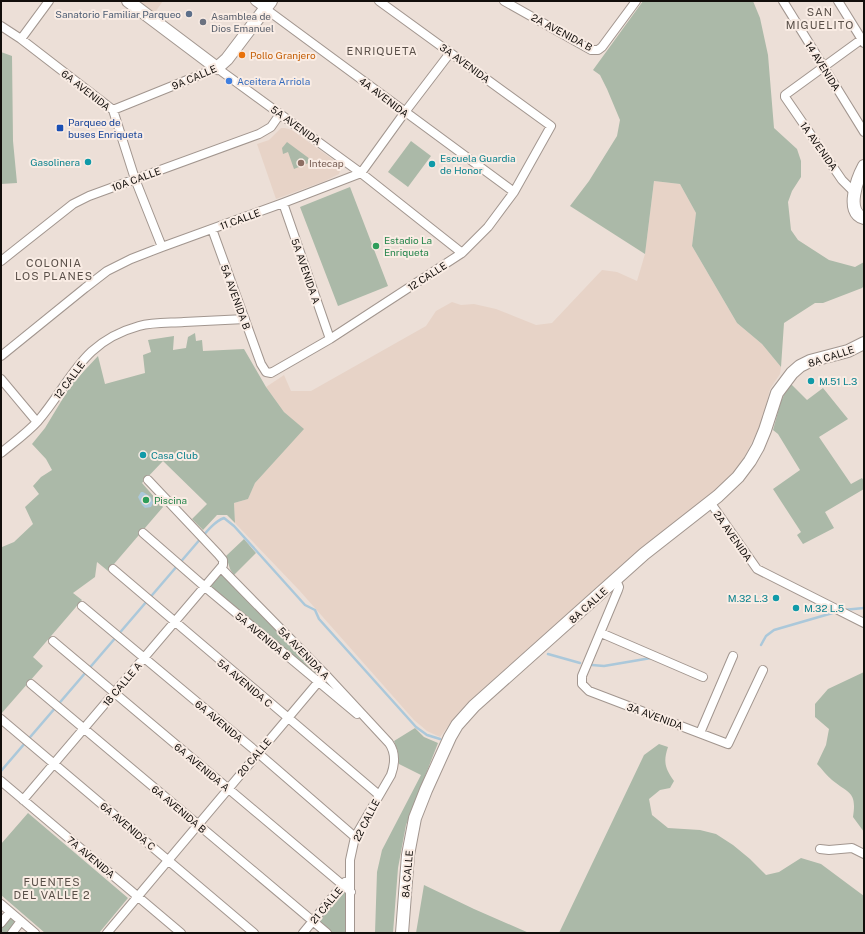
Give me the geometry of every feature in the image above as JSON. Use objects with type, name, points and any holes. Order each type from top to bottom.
[{"type":"main road","name":"5A AVENIDA","points":[[128,1],[217,68]]},
{"type":"main road","name":"9A CALLE","points":[[217,68],[227,59],[268,5]]},
{"type":"main road","points":[[864,166],[854,192],[856,211],[864,218]]},
{"type":"main road","name":"8A CALLE","points":[[402,933],[407,866],[412,831],[420,806],[450,737],[457,725],[474,706],[644,554],[710,502],[738,477],[750,462],[765,430],[776,393],[788,376],[800,366],[810,361],[848,351],[864,343]]},
{"type":"street","points":[[21,39],[49,1]]},
{"type":"street","name":"4A AVENIDA","points":[[255,1],[268,5],[405,112],[514,192]]},
{"type":"street","name":"3A AVENIDA","points":[[379,1],[551,126]]},
{"type":"street","name":"2A AVENIDA B","points":[[504,1],[591,50],[599,50],[635,1]]},
{"type":"street","name":"14 AVENIDA","points":[[783,1],[864,132]]},
{"type":"street","points":[[824,66],[863,41],[838,1]]},
{"type":"street","name":"6A AVENIDA","points":[[1,26],[21,39],[113,110],[135,179],[162,247]]},
{"type":"street","points":[[361,173],[450,53]]},
{"type":"street","name":"1A AVENIDA","points":[[824,66],[786,93],[785,97],[842,180],[854,192]]},
{"type":"street","name":"9A CALLE","points":[[113,110],[217,68]]},
{"type":"street","name":"5A AVENIDA","points":[[217,68],[361,173],[462,252]]},
{"type":"street","name":"10A CALLE","points":[[2,259],[73,204],[89,196],[259,134],[270,127],[280,114]]},
{"type":"street","name":"12 CALLE","points":[[261,364],[266,372],[273,372],[330,339],[462,252],[488,227],[514,192],[551,126]]},
{"type":"street","name":"11 CALLE","points":[[1,356],[85,288],[108,271],[131,259],[361,173]]},
{"type":"street","name":"5A AVENIDA A","points":[[283,203],[330,339]]},
{"type":"street","name":"5A AVENIDA B","points":[[212,229],[261,364]]},
{"type":"street","name":"12 CALLE","points":[[1,453],[37,422],[79,364],[110,337],[125,330],[141,326],[166,323],[244,319]]},
{"type":"street","points":[[1,379],[37,422]]},
{"type":"street","points":[[148,480],[222,559],[223,565],[221,568]]},
{"type":"street","name":"2A AVENIDA","points":[[710,502],[755,568],[864,623]]},
{"type":"street","name":"5A AVENIDA B","points":[[143,533],[385,738]]},
{"type":"street","name":"5A AVENIDA A","points":[[221,568],[325,674],[385,738]]},
{"type":"street","name":"18 CALLE A","points":[[23,800],[221,568]]},
{"type":"street","name":"5A AVENIDA C","points":[[113,569],[379,795]]},
{"type":"street","points":[[616,580],[619,587],[601,633],[703,677]]},
{"type":"street","name":"6A AVENIDA","points":[[82,606],[258,753],[355,837]]},
{"type":"street","name":"3A AVENIDA","points":[[601,633],[583,672],[581,682],[583,686],[596,694],[728,744],[763,670]]},
{"type":"street","name":"6A AVENIDA A","points":[[53,641],[351,892]]},
{"type":"street","points":[[700,733],[733,656]]},
{"type":"street","name":"20 CALLE","points":[[107,933],[325,674]]},
{"type":"street","name":"6A AVENIDA B","points":[[31,684],[327,933]]},
{"type":"street","name":"6A AVENIDA C","points":[[1,719],[254,933]]},
{"type":"street","name":"22 CALLE","points":[[350,933],[351,854],[355,837],[379,795],[394,763],[392,748],[385,738]]},
{"type":"street","name":"7A AVENIDA","points":[[1,781],[181,933]]},
{"type":"street","points":[[820,850],[852,848],[864,854]]},
{"type":"street","name":"21 CALLE","points":[[303,933],[350,876]]},
{"type":"street","points":[[1,904],[35,933]]},
{"type":"street","points":[[1,923],[10,912]]},
{"type":"street","points":[[12,933],[22,921]]},
{"type":"shaded area","points":[[135,1],[163,1],[153,15]]},
{"type":"shaded area","name":"Intecap","points":[[281,128],[292,130],[339,164],[341,168],[339,174],[325,181],[276,199],[257,144],[269,140]]},
{"type":"shaded area","points":[[654,181],[680,184],[696,213],[692,246],[737,323],[762,344],[781,367],[780,374],[770,389],[762,422],[744,458],[734,472],[714,492],[645,545],[477,694],[458,713],[440,737],[427,731],[414,720],[299,590],[235,523],[234,503],[248,499],[255,483],[303,429],[284,412],[266,387],[284,375],[291,391],[311,391],[426,326],[436,311],[452,302],[461,305],[474,304],[496,309],[536,325],[552,323],[602,270],[617,272],[637,281],[645,254]]},
{"type":"green space","points":[[643,1],[753,1],[760,18],[768,55],[774,128],[797,149],[801,161],[801,177],[792,191],[788,202],[791,230],[798,240],[829,260],[855,267],[864,262],[864,286],[862,288],[823,303],[815,303],[784,323],[781,367],[762,344],[737,323],[692,246],[696,213],[680,184],[654,181],[645,254],[570,206],[589,181],[617,136],[620,120],[600,75],[593,70]]},
{"type":"green space","points":[[1,52],[12,56],[13,141],[17,183],[1,184]]},
{"type":"green space","points":[[411,141],[431,156],[408,187],[388,172]]},
{"type":"green space","points":[[287,142],[310,159],[311,162],[294,169],[288,152],[283,154],[282,148]]},
{"type":"green space","points":[[350,187],[388,286],[338,306],[300,207]]},
{"type":"green space","points":[[195,333],[196,341],[202,340],[203,351],[244,349],[266,387],[284,412],[304,429],[255,483],[248,499],[234,503],[235,523],[227,515],[217,515],[203,530],[192,519],[207,504],[163,461],[142,483],[163,507],[108,571],[97,562],[95,577],[73,593],[82,600],[33,657],[43,666],[1,714],[1,547],[14,542],[33,524],[25,507],[39,494],[33,486],[41,477],[52,470],[46,459],[32,444],[45,428],[71,385],[98,356],[105,384],[145,373],[143,355],[151,352],[148,340],[174,336],[173,350],[186,348],[188,337]]},
{"type":"green space","points":[[790,383],[807,400],[823,388],[848,419],[819,437],[851,484],[862,478],[864,481],[864,489],[825,512],[834,528],[803,544],[797,535],[801,532],[773,489],[800,470],[778,434],[773,430],[781,401]]},
{"type":"green space","points":[[244,539],[256,553],[234,575],[230,569],[226,556]]},
{"type":"green space","points":[[221,568],[325,674],[318,682],[205,587]]},
{"type":"green space","points":[[864,672],[864,832],[853,817],[853,798],[847,791],[830,778],[817,764],[826,745],[829,729],[815,717],[815,704],[828,689]]},
{"type":"green space","points":[[415,728],[424,737],[438,743],[406,825],[398,868],[393,933],[375,933],[377,872],[382,850],[421,775],[399,764],[398,752],[394,741]]},
{"type":"green space","points":[[659,744],[668,747],[665,761],[674,781],[670,788],[660,790],[649,799],[652,815],[668,828],[700,830],[716,834],[733,845],[766,875],[779,872],[801,858],[821,864],[864,896],[864,933],[559,933],[644,755]]},
{"type":"green space","points":[[28,813],[128,898],[99,933],[45,933],[1,895],[1,844]]},
{"type":"green space","points":[[342,885],[351,892],[350,933],[327,933],[313,921]]},
{"type":"green space","points":[[424,885],[474,909],[529,933],[416,933]]},
{"type":"green space","points":[[10,912],[21,921],[12,933],[1,933],[1,923]]},
{"type":"water","name":"Piscina","points":[[141,492],[151,497],[153,503],[151,507],[145,508],[142,505],[138,497]]},
{"type":"waterway","points":[[1,771],[205,533],[216,522],[224,518],[234,526],[305,605],[315,610],[319,619],[416,727],[427,735],[440,739]]},
{"type":"waterway","points":[[843,610],[864,608]]},
{"type":"waterway","points":[[761,645],[766,636],[774,630],[836,612]]},
{"type":"waterway","points":[[548,654],[580,663]]},
{"type":"waterway","points":[[592,665],[604,666],[651,658]]},
{"type":"place","name":"Sanatorio Familiar Parqueo","points":[[189,14]]},
{"type":"place","name":"Asamblea de Dios Emanuel","points":[[203,22]]},
{"type":"place","name":"Pollo Granjero","points":[[242,55]]},
{"type":"place","name":"Aceitera Arriola","points":[[229,81]]},
{"type":"place","name":"Parqueo de buses Enriqueta","points":[[60,128]]},
{"type":"place","name":"Gasolinera","points":[[88,162]]},
{"type":"place","name":"Intecap","points":[[301,163]]},
{"type":"place","name":"Escuela Guardia de Honor","points":[[432,164]]},
{"type":"place","name":"Estadio La Enriqueta","points":[[376,246]]},
{"type":"place","name":"M.51 L.3","points":[[811,381]]},
{"type":"place","name":"Casa Club","points":[[143,455]]},
{"type":"place","name":"Piscina","points":[[146,500]]},
{"type":"place","name":"M.32 L.3","points":[[776,598]]},
{"type":"place","name":"M.32 L.5","points":[[796,608]]},
{"type":"district","name":"SAN MIGUELITO","points":[[820,18]]},
{"type":"district","name":"ENRIQUETA","points":[[382,51]]},
{"type":"district","name":"COLONIA LOS PLANES","points":[[54,269]]},
{"type":"district","name":"FUENTES DEL VALLE 2","points":[[52,888]]}]
